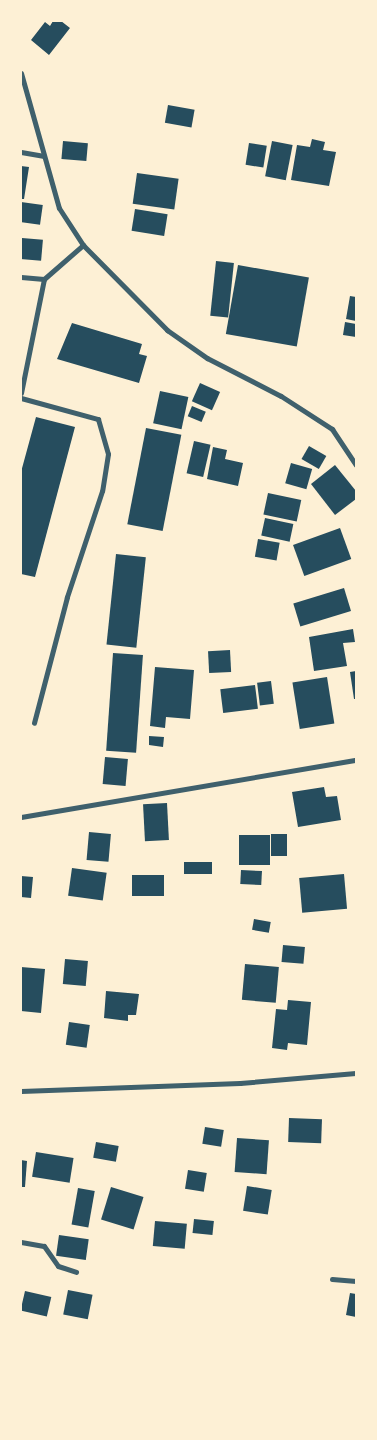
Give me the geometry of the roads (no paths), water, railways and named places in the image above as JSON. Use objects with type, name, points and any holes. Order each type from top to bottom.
[{"type":"street","points":[[21,73],[33,106],[43,156],[59,208],[82,245],[167,330],[207,358],[281,396],[332,429],[356,465]]},
{"type":"street","points":[[21,152],[43,156]]},
{"type":"street","points":[[21,393],[44,279],[82,245]]},
{"type":"street","points":[[21,277],[44,279]]},
{"type":"street","points":[[21,398],[98,419],[108,454],[102,491],[68,597],[34,723]]},
{"type":"street","points":[[21,817],[356,760]]},
{"type":"street","points":[[21,1091],[240,1083],[356,1073]]},
{"type":"street","points":[[21,1242],[44,1246],[58,1266],[76,1272]]},
{"type":"street","points":[[332,1279],[356,1281]]}]
